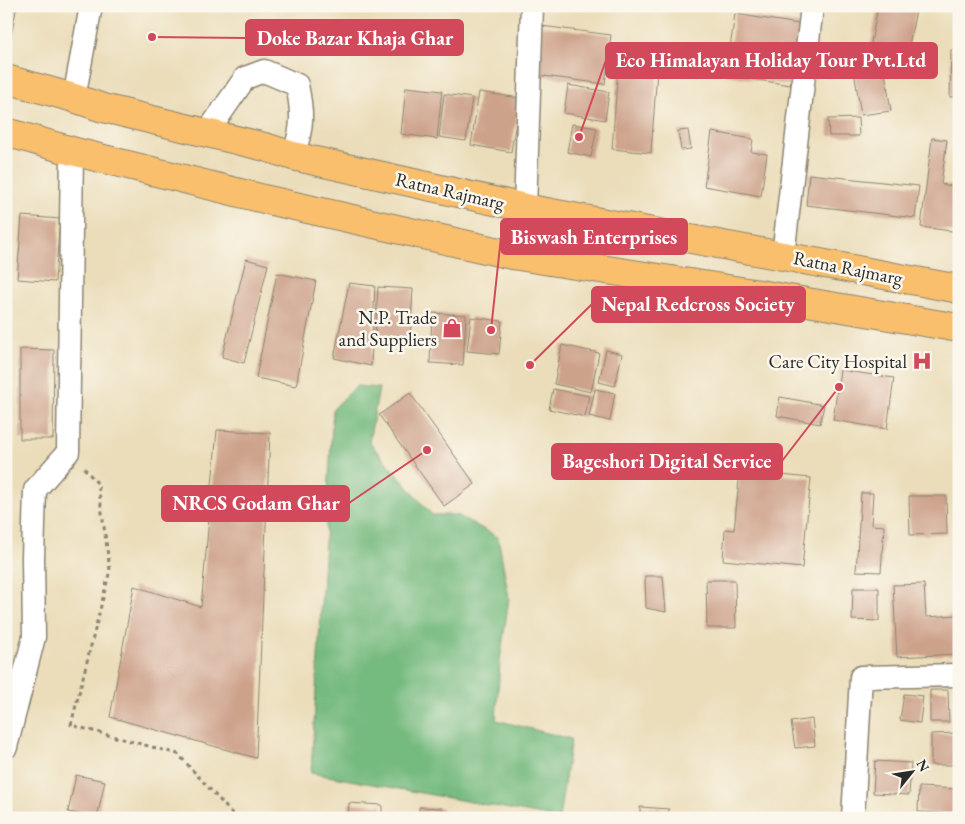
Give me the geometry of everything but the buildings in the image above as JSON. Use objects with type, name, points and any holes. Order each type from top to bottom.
[{"type":"highway","name":"Ratna Rajmarg","points":[[6,79],[103,108],[265,147],[294,156],[525,208],[959,289]]},
{"type":"highway","name":"Ratna Rajmarg","points":[[6,132],[72,151],[268,200],[512,255],[959,328]]},
{"type":"street","points":[[74,98],[91,6]]},
{"type":"street","points":[[525,208],[532,6]]},
{"type":"street","points":[[783,256],[812,6]]},
{"type":"street","points":[[207,133],[245,78],[264,71],[296,85],[302,108],[300,136],[294,156]]},
{"type":"street","points":[[6,747],[34,637],[33,558],[35,490],[68,452],[72,151]]},
{"type":"street","points":[[853,818],[861,677],[959,675]]},
{"type":"path","points":[[68,452],[98,484],[110,570],[71,725],[178,754],[236,818]]},
{"type":"green space","points":[[357,386],[379,388],[369,442],[432,515],[457,515],[498,537],[509,598],[500,661],[496,720],[571,739],[559,818],[311,773],[333,409]]},
{"type":"place","name":"Doke Bazar Khaja Ghar","points":[[152,37]]},
{"type":"place","name":"Eco Himalayan Holiday Tour Pvt.Ltd","points":[[579,137]]},
{"type":"place","name":"N.P. Trade and Suppliers","points":[[452,328]]},
{"type":"place","name":"Biswash Enterprises","points":[[491,330]]},
{"type":"place","name":"Care City Hospital","points":[[922,361]]},
{"type":"place","name":"Nepal Redcross Society","points":[[530,365]]},
{"type":"place","name":"Bageshori Digital Service","points":[[839,387]]},
{"type":"place","name":"NRCS Godam Ghar","points":[[427,450]]}]
